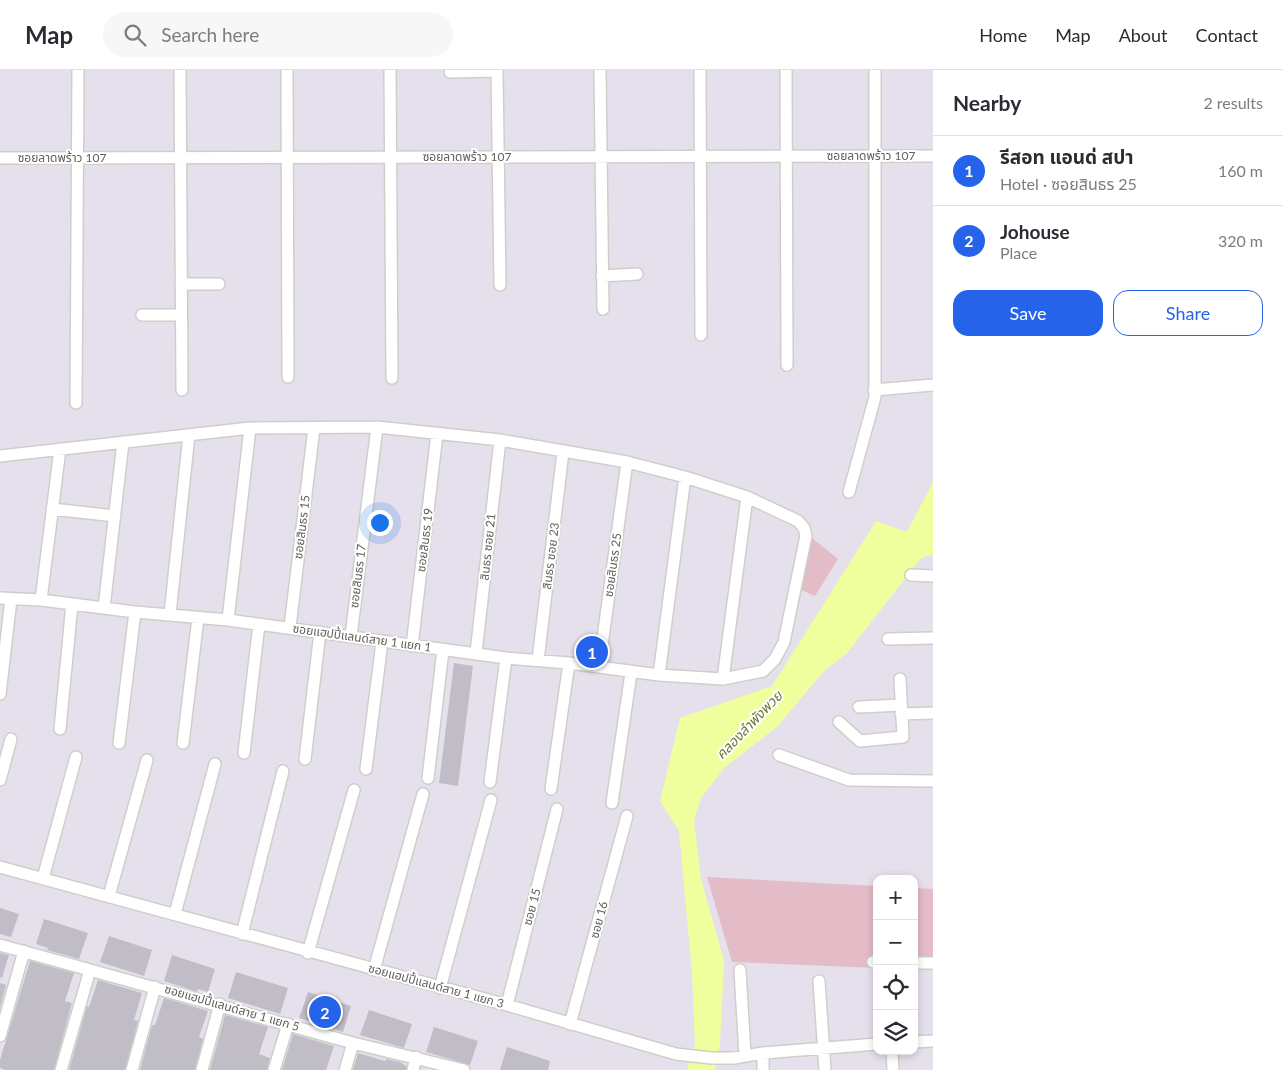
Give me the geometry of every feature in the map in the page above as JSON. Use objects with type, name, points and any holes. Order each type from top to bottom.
[{"type":"street","points":[[76,403],[78,70]]},
{"type":"street","points":[[180,70],[182,390]]},
{"type":"street","points":[[287,70],[288,377]]},
{"type":"street","points":[[390,70],[392,378]]},
{"type":"street","points":[[600,70],[603,309]]},
{"type":"street","points":[[700,70],[701,335]]},
{"type":"street","points":[[786,70],[787,365]]},
{"type":"street","points":[[849,492],[870,420],[874,390],[875,70]]},
{"type":"street","points":[[450,72],[497,71],[500,285]]},
{"type":"street","name":"ซอยลาดพร้าว 107","points":[[0,158],[933,156]]},
{"type":"street","points":[[602,276],[637,274]]},
{"type":"street","points":[[181,284],[219,284]]},
{"type":"street","points":[[142,314],[181,315]]},
{"type":"street","points":[[874,390],[933,385]]},
{"type":"street","name":"ซอยแฮปปี้แลนด์สาย 1 แยก 1","points":[[0,456],[250,428],[376,427],[500,440],[627,462],[685,477],[747,497],[798,521],[804,528],[806,536],[784,642],[775,658],[764,671],[723,679],[631,673],[569,663],[506,658],[382,642],[290,627],[135,612],[41,600],[5,598]]},
{"type":"street","name":"ซอยสินธร 17","points":[[351,636],[376,427]]},
{"type":"street","points":[[228,620],[250,428]]},
{"type":"street","name":"ซอยสินธร 15","points":[[290,627],[314,428]]},
{"type":"street","name":"ซอยสินธร 19","points":[[412,646],[437,434]]},
{"type":"street","points":[[170,614],[189,435]]},
{"type":"street","name":"สินธร ซอย 21","points":[[476,653],[500,440]]},
{"type":"street","points":[[104,608],[124,442]]},
{"type":"street","points":[[41,600],[60,450]]},
{"type":"street","name":"สินธร ซอย 23","points":[[538,660],[563,452]]},
{"type":"street","name":"ซอยสินธร 25","points":[[599,667],[627,462]]},
{"type":"street","points":[[659,676],[685,477]]},
{"type":"street","points":[[723,679],[747,497]]},
{"type":"street","points":[[52,509],[115,516]]},
{"type":"street","points":[[911,575],[933,576]]},
{"type":"street","points":[[0,694],[5,598]]},
{"type":"street","points":[[60,729],[72,604]]},
{"type":"street","points":[[119,743],[135,612]]},
{"type":"street","points":[[183,743],[198,618]]},
{"type":"street","points":[[244,753],[259,624]]},
{"type":"street","points":[[305,759],[320,632]]},
{"type":"street","points":[[888,639],[933,638]]},
{"type":"street","points":[[366,769],[382,642]]},
{"type":"street","points":[[428,778],[443,650]]},
{"type":"street","points":[[490,782],[506,658]]},
{"type":"street","points":[[550,789],[569,663]]},
{"type":"street","points":[[612,803],[631,673]]},
{"type":"street","points":[[839,722],[860,741],[903,737],[900,679]]},
{"type":"street","points":[[859,707],[933,713]]},
{"type":"street","points":[[0,780],[11,739]]},
{"type":"street","points":[[779,755],[849,780],[933,781]]},
{"type":"street","points":[[43,878],[76,757]]},
{"type":"street","points":[[109,896],[147,760]]},
{"type":"street","points":[[175,914],[215,764]]},
{"type":"street","points":[[242,934],[283,771]]},
{"type":"street","points":[[308,952],[354,790]]},
{"type":"street","points":[[374,970],[422,794]]},
{"type":"street","points":[[440,988],[492,800]]},
{"type":"street","name":"ซอย 15","points":[[507,1005],[558,809]]},
{"type":"street","name":"ซอย 16","points":[[570,1024],[627,816]]},
{"type":"street","name":"ซอยแฮปปี้แลนด์สาย 1 แยก 3","points":[[0,867],[507,1005],[676,1054],[711,1058],[873,1044]]},
{"type":"street","name":"ซอยแฮปปี้แลนด์สาย 1 แยก 5","points":[[0,945],[220,1004],[353,1043],[464,1070]]},
{"type":"street","points":[[0,1036],[24,951]]},
{"type":"street","points":[[918,963],[933,963]]},
{"type":"street","points":[[61,1070],[90,970]]},
{"type":"street","points":[[740,970],[740,1056]]},
{"type":"street","points":[[819,981],[826,1070]]},
{"type":"street","points":[[132,1070],[155,987]]},
{"type":"street","points":[[202,1070],[220,1004]]},
{"type":"street","points":[[274,1070],[288,1024]]},
{"type":"street","points":[[918,1042],[933,1041]]},
{"type":"street","points":[[346,1070],[353,1043]]},
{"type":"street","points":[[763,1053],[763,1070]]},
{"type":"street","points":[[892,1055],[893,1070]]},
{"type":"street","points":[[413,1070],[416,1057]]},
{"type":"shaded area","points":[[812,538],[838,559],[815,596],[799,589]]},
{"type":"shaded area","points":[[707,877],[873,886],[873,968],[732,962]]},
{"type":"shaded area","points":[[918,888],[933,889],[933,970],[918,969]]},
{"type":"water","name":"คลองลำพังพวย","points":[[933,482],[933,555],[922,557],[847,653],[824,671],[777,727],[724,768],[701,798],[694,820],[701,879],[724,961],[720,1044],[715,1070],[687,1070],[695,1044],[692,973],[679,831],[660,801],[680,718],[772,686],[876,521],[907,532]]},
{"type":"building","points":[[454,663],[473,666],[458,786],[439,783]]},
{"type":"building","points":[[0,908],[19,914],[11,937],[0,934]]},
{"type":"building","points":[[44,919],[88,933],[79,959],[47,950],[48,948],[36,944]]},
{"type":"building","points":[[109,936],[152,950],[144,976],[100,962]]},
{"type":"building","points":[[0,953],[9,955],[2,978],[0,977]]},
{"type":"building","points":[[172,955],[215,969],[208,992],[198,989],[197,992],[164,981]]},
{"type":"building","points":[[30,961],[74,973],[65,1001],[72,1003],[54,1070],[5,1070],[0,1068],[0,1060]]},
{"type":"building","points":[[236,972],[288,988],[280,1014],[228,998]]},
{"type":"building","points":[[98,980],[142,993],[134,1020],[138,1021],[125,1070],[69,1070],[87,1006],[89,1007]]},
{"type":"building","points":[[0,983],[6,985],[0,1008]]},
{"type":"building","points":[[308,992],[351,1006],[343,1032],[299,1018]]},
{"type":"building","points":[[164,998],[208,1011],[199,1037],[203,1039],[195,1070],[140,1070],[152,1025],[155,1025]]},
{"type":"building","points":[[369,1010],[412,1024],[404,1048],[360,1035]]},
{"type":"building","points":[[225,1015],[268,1027],[259,1054],[270,1058],[267,1070],[210,1070]]},
{"type":"building","points":[[434,1027],[478,1041],[470,1065],[426,1052]]},
{"type":"building","points":[[293,1034],[334,1046],[326,1070],[282,1070]]},
{"type":"building","points":[[507,1047],[550,1061],[548,1070],[500,1070]]},
{"type":"building","points":[[358,1053],[385,1061],[386,1059],[400,1062],[406,1066],[406,1070],[353,1070]]},
{"type":"place","name":"รีสอท แอนด่ สปา","points":[[592,652]]},
{"type":"place","name":"Johouse","points":[[325,1012]]}]
